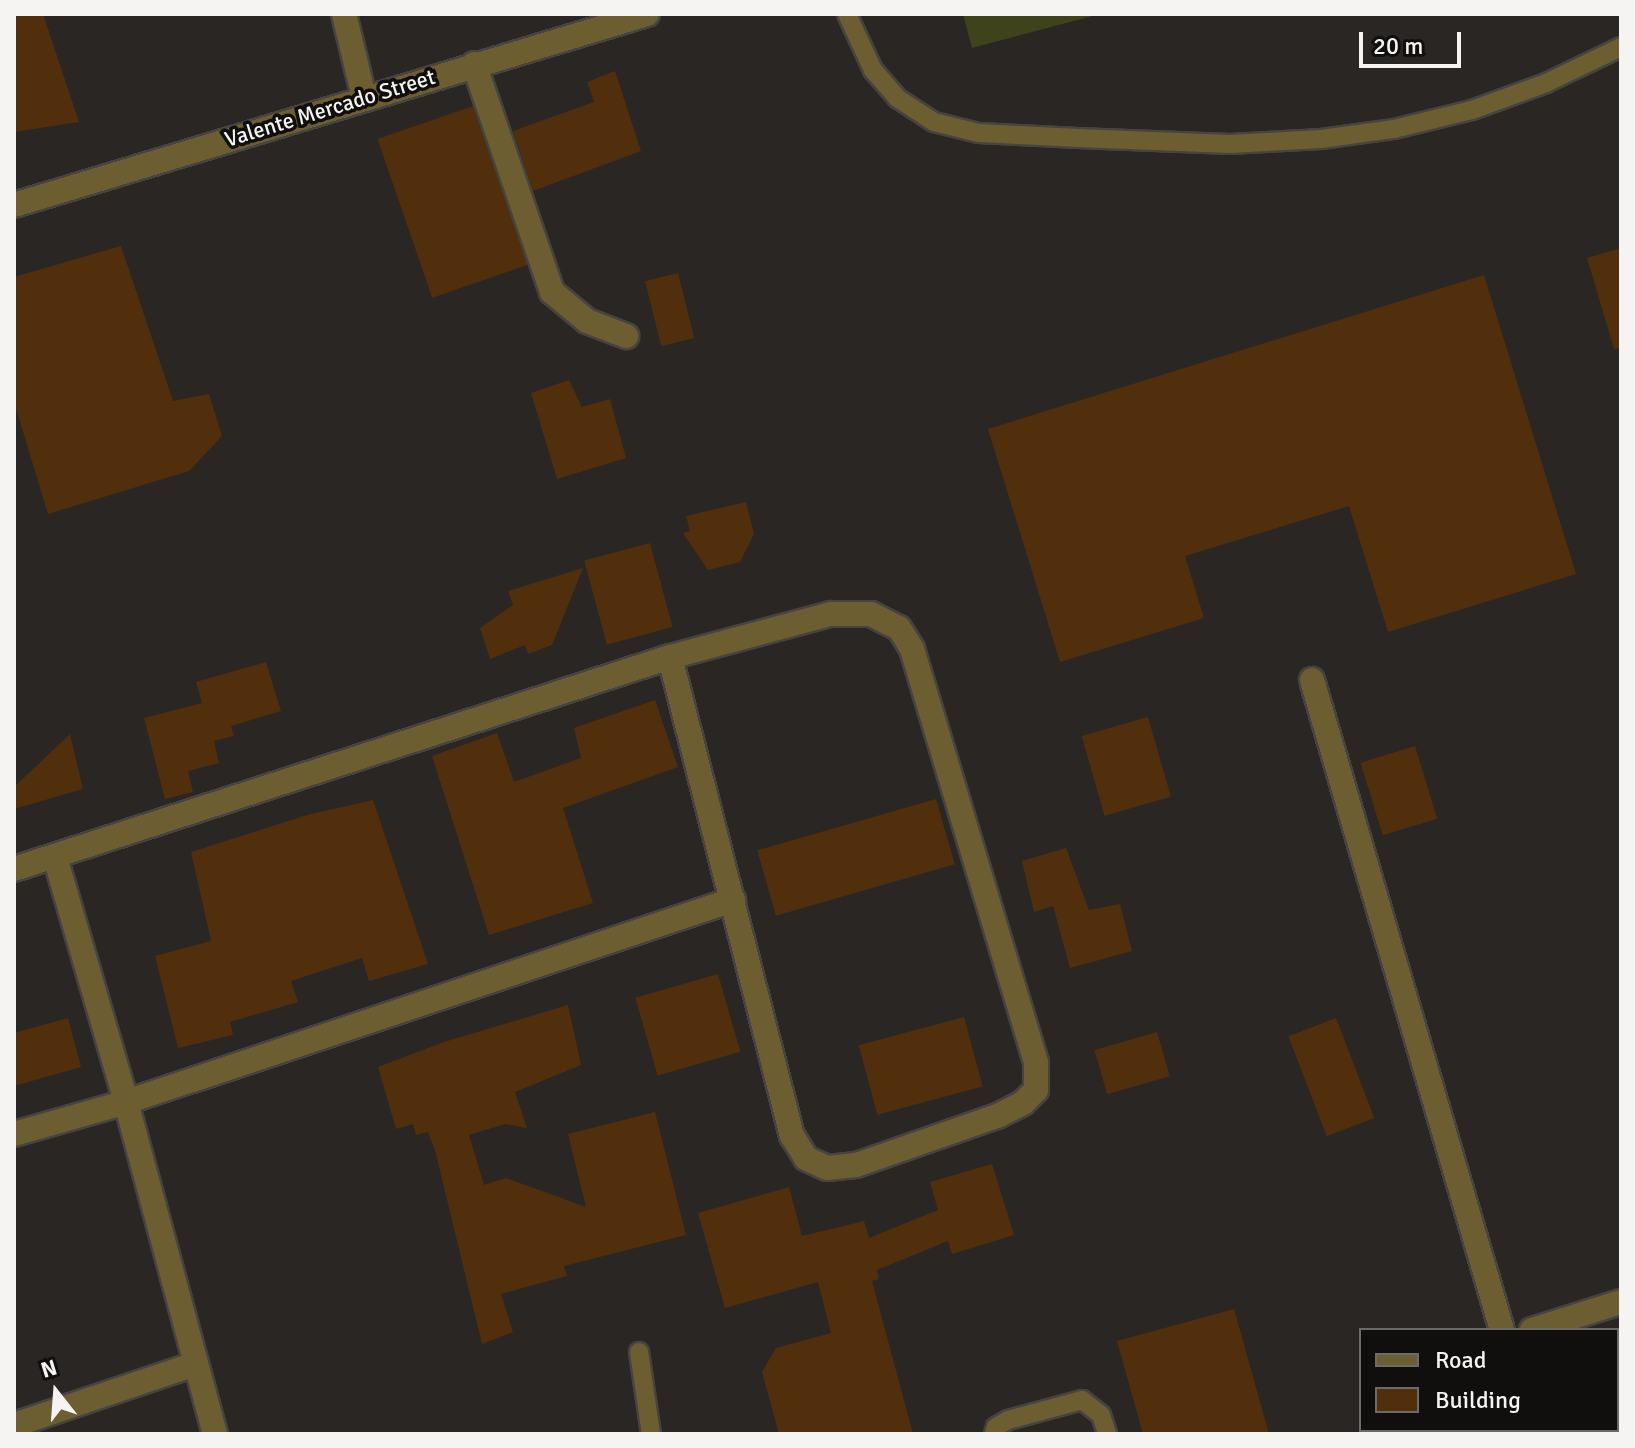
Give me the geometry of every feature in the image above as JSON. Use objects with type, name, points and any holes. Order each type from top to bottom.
[{"type":"street","points":[[344,14],[364,97]]},
{"type":"street","name":"Valente Mercado Street","points":[[14,205],[647,14]]},
{"type":"street","points":[[474,64],[552,292],[587,321],[626,336]]},
{"type":"street","points":[[14,869],[670,657],[831,614],[871,614],[899,628],[912,649],[1036,1063],[1036,1090],[1023,1103],[997,1116],[856,1165],[827,1168],[806,1158],[792,1136],[670,657]]},
{"type":"street","points":[[1312,680],[1501,1328]]},
{"type":"street","points":[[55,857],[126,1102],[215,1434]]},
{"type":"street","points":[[14,1134],[126,1102],[733,900]]},
{"type":"street","points":[[1538,1328],[1621,1302]]},
{"type":"street","points":[[14,1425],[195,1364]]},
{"type":"lane","points":[[847,14],[873,70],[897,98],[934,122],[979,133],[1064,138],[1230,144],[1321,139],[1394,129],[1472,110],[1531,89],[1598,61],[1621,47]]},
{"type":"lane","points":[[639,1352],[651,1434]]},
{"type":"lane","points":[[994,1434],[996,1427],[1008,1420],[1082,1400],[1101,1415],[1107,1434]]},
{"type":"green space","points":[[963,14],[1100,14],[972,48]]},
{"type":"building","points":[[14,14],[43,14],[79,122],[14,132]]},
{"type":"building","points":[[615,71],[641,151],[533,191],[513,131],[594,102],[587,82]]},
{"type":"building","points":[[473,106],[528,265],[432,298],[378,139]]},
{"type":"building","points":[[121,246],[173,401],[209,394],[222,436],[189,471],[48,514],[14,402],[14,277]]},
{"type":"building","points":[[1621,248],[1621,348],[1614,349],[1587,258]]},
{"type":"building","points":[[678,273],[694,338],[661,346],[645,281]]},
{"type":"building","points":[[1484,275],[1576,574],[1388,632],[1349,506],[1185,556],[1204,618],[1060,662],[988,429]]},
{"type":"building","points":[[569,380],[582,407],[610,399],[626,458],[557,479],[531,393]]},
{"type":"building","points":[[746,502],[754,534],[740,562],[708,570],[683,533],[690,531],[686,516]]},
{"type":"building","points":[[650,543],[673,627],[607,645],[584,561]]},
{"type":"building","points":[[583,568],[552,645],[528,654],[525,645],[490,659],[480,628],[513,605],[508,591]]},
{"type":"building","points":[[266,662],[281,711],[231,726],[234,736],[214,741],[219,763],[188,771],[193,792],[165,799],[144,718],[202,703],[196,682]]},
{"type":"building","points":[[655,700],[678,767],[563,808],[593,903],[489,935],[432,756],[497,733],[514,782],[581,758],[574,728]]},
{"type":"building","points":[[1148,717],[1171,797],[1105,816],[1082,736]]},
{"type":"building","points":[[70,734],[83,789],[14,809],[14,787]]},
{"type":"building","points":[[1415,746],[1437,819],[1383,835],[1360,763]]},
{"type":"building","points":[[936,799],[955,864],[776,916],[757,850]]},
{"type":"building","points":[[373,800],[428,964],[369,981],[362,958],[291,981],[298,1002],[230,1022],[233,1035],[178,1048],[155,956],[211,941],[191,852],[307,815]]},
{"type":"building","points":[[1066,848],[1089,910],[1120,904],[1132,951],[1070,968],[1053,906],[1034,912],[1022,861]]},
{"type":"building","points":[[718,974],[740,1052],[658,1076],[635,998]]},
{"type":"building","points":[[568,1005],[581,1065],[515,1092],[527,1128],[505,1124],[469,1135],[484,1185],[506,1178],[586,1207],[568,1134],[655,1112],[686,1235],[564,1266],[567,1276],[501,1294],[513,1332],[482,1344],[435,1150],[428,1132],[416,1135],[413,1124],[396,1129],[378,1067],[444,1042]]},
{"type":"building","points":[[964,1017],[983,1087],[877,1115],[859,1045]]},
{"type":"building","points":[[68,1018],[81,1067],[14,1086],[14,1033]]},
{"type":"building","points":[[1336,1018],[1374,1118],[1327,1136],[1288,1036]]},
{"type":"building","points":[[1157,1032],[1170,1076],[1107,1094],[1095,1050]]},
{"type":"building","points":[[992,1164],[1014,1235],[952,1254],[948,1241],[877,1270],[879,1279],[872,1281],[913,1434],[779,1434],[762,1372],[776,1348],[831,1333],[818,1282],[725,1308],[698,1213],[789,1187],[802,1236],[864,1221],[869,1238],[938,1210],[930,1182]]},
{"type":"building","points":[[1234,1309],[1269,1434],[1143,1434],[1117,1341]]}]
